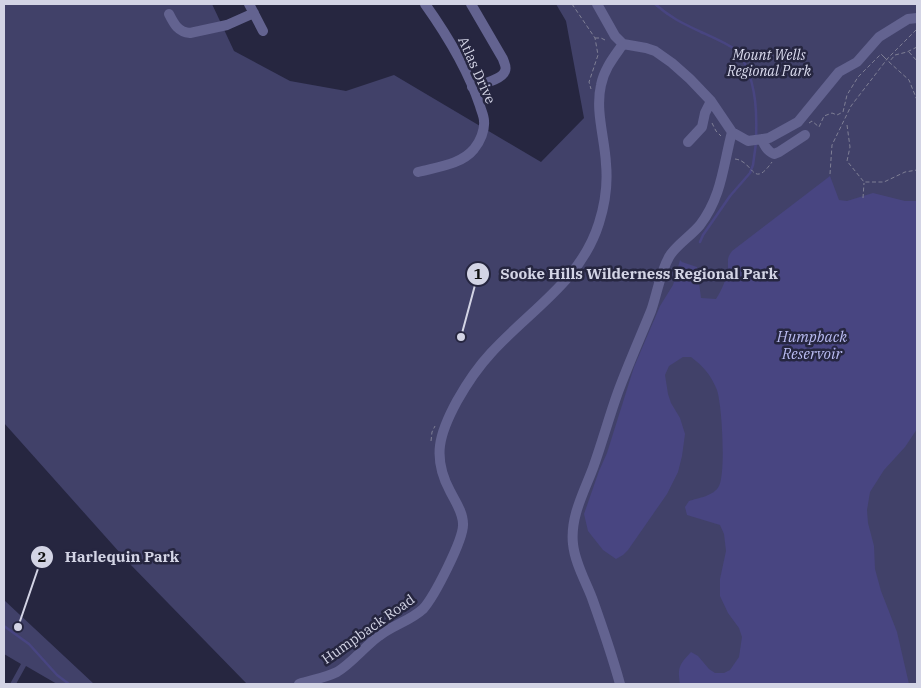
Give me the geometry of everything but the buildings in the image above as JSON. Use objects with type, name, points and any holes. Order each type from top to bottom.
[{"type":"street","name":"Atlas Drive","points":[[418,172],[458,161],[467,156],[475,149],[484,129],[484,120],[472,87],[450,42],[425,4]]},
{"type":"street","points":[[471,4],[506,66],[506,70],[501,76],[472,87]]},
{"type":"street","points":[[597,4],[615,36],[623,44],[654,51],[672,63],[711,101],[732,132],[748,141],[769,138],[798,122],[839,72],[856,62],[879,37],[908,19],[917,18]]},
{"type":"street","points":[[169,14],[176,28],[190,33],[227,25],[252,8],[263,30]]},
{"type":"street","name":"Humpback Road","points":[[299,684],[337,672],[381,634],[412,618],[422,609],[435,592],[450,562],[464,526],[462,516],[441,469],[439,446],[441,437],[456,402],[480,366],[491,353],[563,284],[580,262],[593,239],[605,202],[607,184],[600,110],[600,88],[609,64],[623,44]]},
{"type":"street","points":[[688,142],[702,127],[705,113],[711,101]]},
{"type":"street","points":[[620,684],[591,595],[576,559],[573,544],[573,528],[581,497],[593,468],[608,419],[655,300],[668,258],[699,226],[711,210],[727,158],[732,132]]},
{"type":"street","points":[[762,139],[765,147],[774,154],[805,135]]},
{"type":"path","points":[[572,4],[595,38],[598,55],[590,82],[591,96]]},
{"type":"path","points":[[830,174],[832,145],[851,106],[888,58],[917,29]]},
{"type":"path","points":[[889,62],[895,55],[908,52],[917,46]]},
{"type":"path","points":[[908,52],[917,61]]},
{"type":"path","points":[[805,135],[807,123],[812,121],[819,127],[824,116],[843,112],[847,95],[858,77],[881,54],[909,80],[917,100]]},
{"type":"path","points":[[705,113],[722,138]]},
{"type":"path","points":[[847,125],[850,147],[848,161],[864,182],[863,198]]},
{"type":"path","points":[[727,158],[742,161],[756,174],[760,174],[766,171],[774,159],[774,154]]},
{"type":"path","points":[[864,182],[884,182],[905,172],[917,170]]},
{"type":"path","points":[[436,425],[431,443],[439,446]]},
{"type":"green space","name":"Mount Wells Regional Park","points":[[4,4],[212,4],[234,51],[290,81],[346,91],[394,75],[541,162],[584,118],[566,21],[556,4],[917,4],[917,684],[247,684],[129,563],[4,423]]},
{"type":"green space","points":[[4,600],[94,684],[57,684],[26,666],[16,684],[10,684],[21,664],[4,654]]},
{"type":"water","name":"Humpback Reservoir","points":[[830,176],[839,200],[847,201],[873,193],[905,201],[917,201],[917,429],[905,447],[884,470],[870,492],[867,510],[874,546],[875,569],[881,591],[897,632],[909,684],[680,684],[680,666],[691,652],[698,656],[715,673],[724,673],[730,670],[739,657],[742,637],[739,628],[728,613],[720,596],[720,579],[726,551],[724,534],[720,525],[687,515],[685,507],[689,501],[706,496],[717,489],[721,478],[723,453],[722,423],[717,390],[706,371],[691,357],[683,357],[669,366],[665,375],[671,403],[680,418],[685,434],[678,472],[667,494],[628,550],[616,559],[603,550],[588,531],[584,514],[607,453],[634,367],[660,306],[673,285],[680,260],[697,267],[701,298],[716,299],[725,280],[728,259],[732,251]]},
{"type":"waterway","points":[[655,4],[677,20],[739,53],[746,66],[754,92],[756,138]]},
{"type":"waterway","points":[[700,242],[730,196],[750,173],[756,143]]},
{"type":"waterway","points":[[4,626],[29,644],[57,675],[69,684]]},
{"type":"place","name":"Sooke Hills Wilderness Regional Park","points":[[461,337]]},
{"type":"place","name":"Harlequin Park","points":[[18,627]]}]
